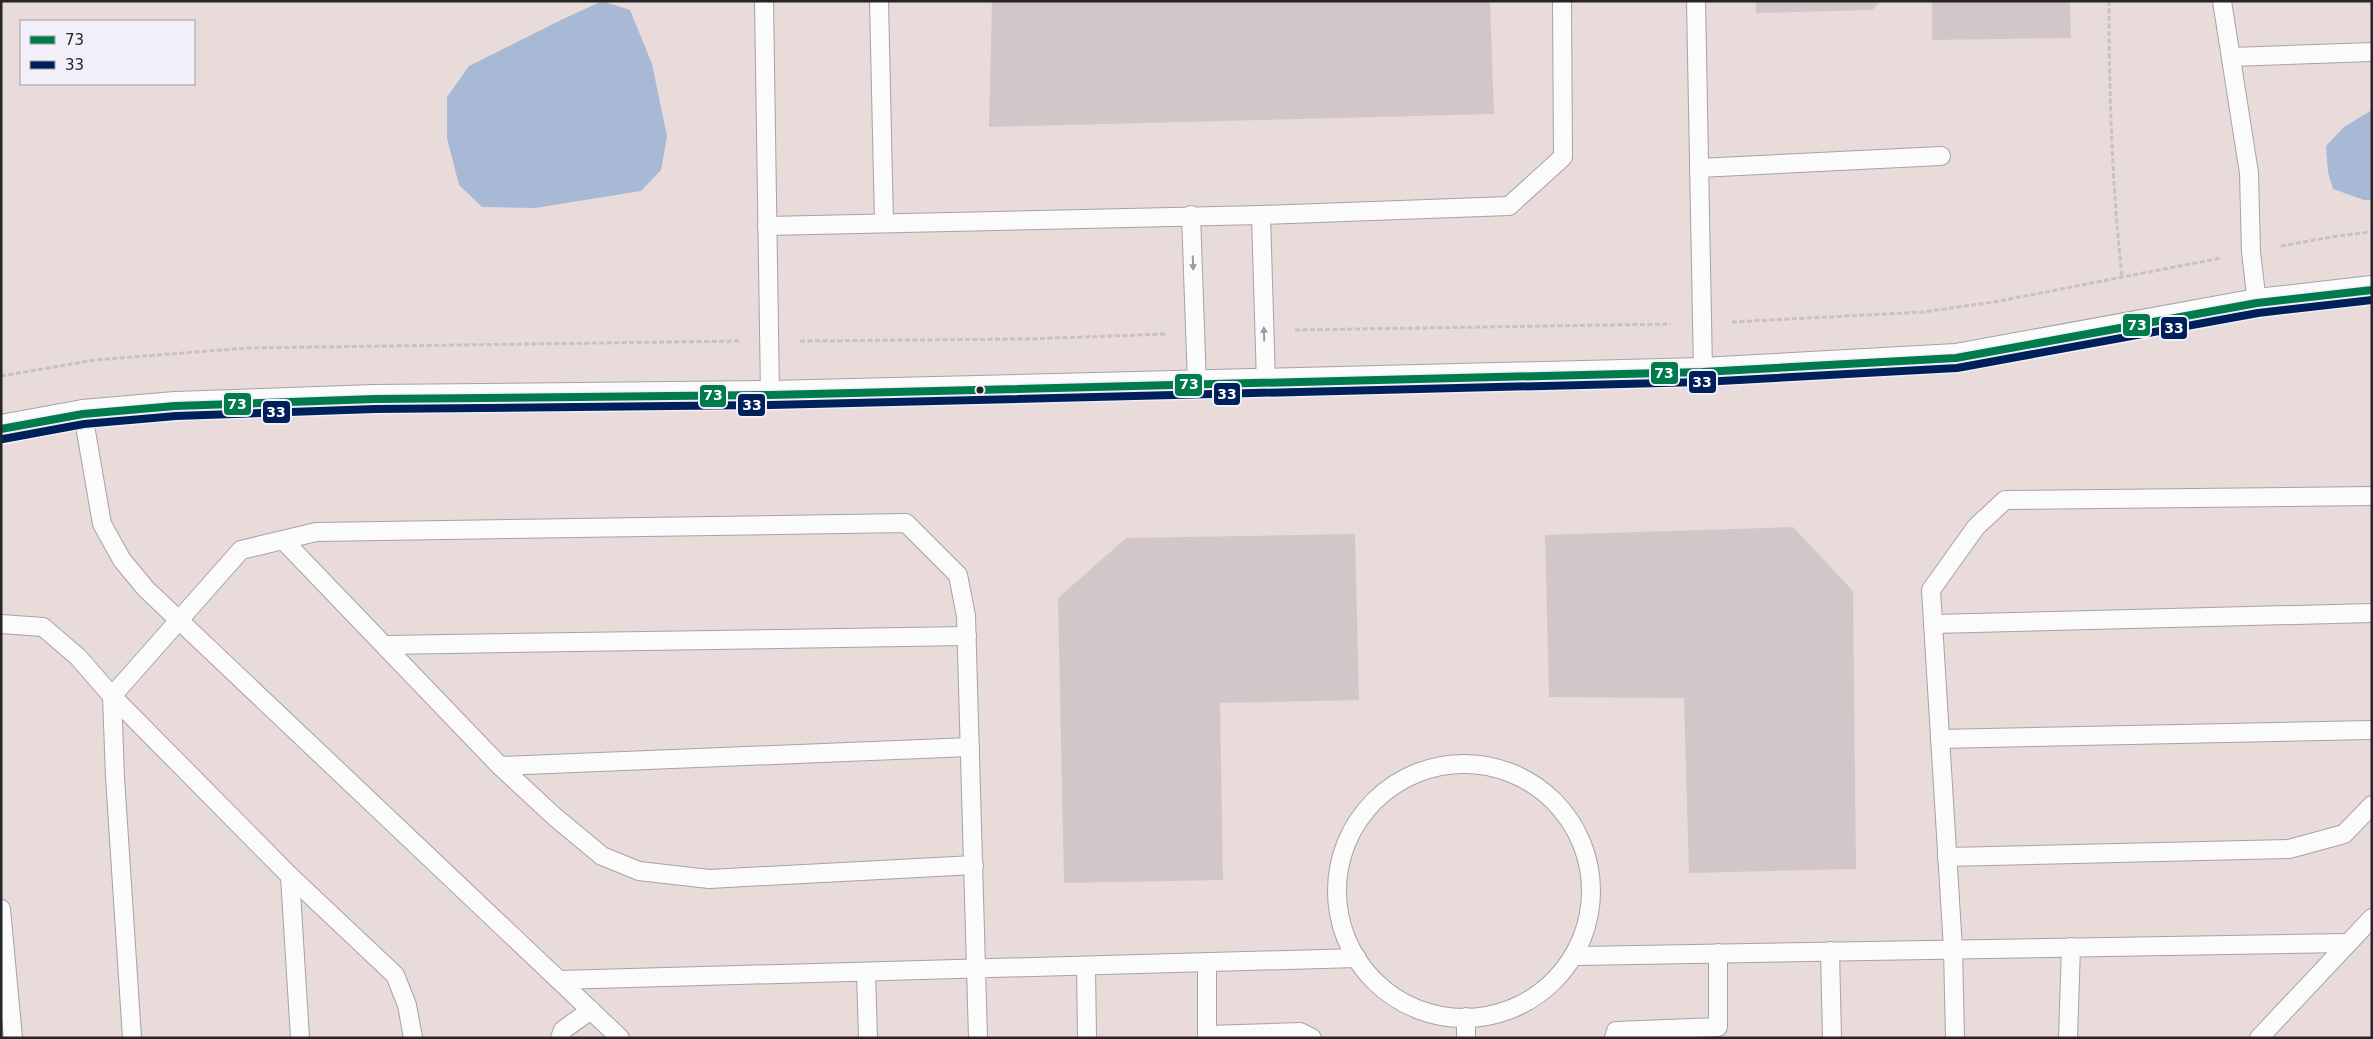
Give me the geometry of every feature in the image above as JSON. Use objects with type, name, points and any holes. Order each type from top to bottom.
[{"type":"street","points":[[1,429],[83,414],[175,406],[375,399],[770,395],[1703,372],[1956,358],[2257,303],[2372,290]]},
{"type":"lane","points":[[764,1],[770,395]]},
{"type":"lane","points":[[878,1],[884,223]]},
{"type":"lane","points":[[767,226],[1510,206],[1563,156],[1562,1]]},
{"type":"lane","points":[[1696,1],[1703,372]]},
{"type":"lane","points":[[2222,1],[2249,173],[2251,252],[2257,303]]},
{"type":"lane","points":[[2232,57],[2372,52]]},
{"type":"lane","points":[[1699,168],[1941,156]]},
{"type":"lane","points":[[1261,214],[1266,382]]},
{"type":"lane","points":[[1191,215],[1197,384]]},
{"type":"lane","points":[[83,414],[102,524],[122,560],[146,589],[620,1038]]},
{"type":"lane","points":[[1955,1038],[1953,949],[1931,590],[1976,527],[2005,500],[2372,496]]},
{"type":"lane","points":[[132,1038],[114,777],[112,696],[178,619],[241,550],[316,532],[906,522],[958,575],[966,616],[978,1038]]},
{"type":"lane","points":[[283,540],[500,766],[555,817],[602,856],[639,871],[709,879],[974,865]]},
{"type":"lane","points":[[1933,624],[2372,613]]},
{"type":"lane","points":[[1,624],[43,627],[78,657],[112,696],[290,876],[395,975],[406,1005],[413,1038]]},
{"type":"lane","points":[[385,645],[967,636]]},
{"type":"lane","points":[[1940,739],[2372,730]]},
{"type":"lane","points":[[500,766],[970,747]]},
{"type":"lane","points":[[1461,764],[1502,769],[1540,789],[1569,819],[1587,858],[1591,899],[1584,938],[1577,956],[1559,976],[1526,1002],[1487,1016],[1445,1017],[1405,1004],[1371,979],[1347,945],[1336,904],[1339,862],[1355,824],[1383,792],[1420,772],[1461,764]]},
{"type":"lane","points":[[1947,857],[2288,849],[2344,834],[2372,805]]},
{"type":"lane","points":[[290,876],[300,1038]]},
{"type":"lane","points":[[1,909],[13,1038]]},
{"type":"lane","points":[[2259,1038],[2372,918]]},
{"type":"lane","points":[[1577,956],[2347,944]]},
{"type":"lane","points":[[2068,1038],[2071,948]]},
{"type":"lane","points":[[1830,951],[1832,1038]]},
{"type":"lane","points":[[1614,1038],[1616,1031],[1718,1033],[1718,953]]},
{"type":"lane","points":[[559,980],[1357,958]]},
{"type":"lane","points":[[1208,962],[1207,1036],[1300,1032],[1312,1038]]},
{"type":"lane","points":[[1086,966],[1087,1038]]},
{"type":"lane","points":[[866,972],[868,1038]]},
{"type":"lane","points":[[560,1038],[563,1030],[590,1010]]},
{"type":"lane","points":[[1466,1017],[1466,1038]]},
{"type":"path","points":[[2109,1],[2109,106],[2114,203],[2122,277]]},
{"type":"shaded area","points":[[1,1],[2372,1],[2372,1038],[1,1038]]},
{"type":"water","points":[[602,1],[630,10],[652,64],[667,136],[661,170],[641,191],[535,208],[482,207],[459,185],[447,138],[447,97],[469,66]]},
{"type":"water","points":[[2372,110],[2372,200],[2364,200],[2333,189],[2328,172],[2326,146],[2344,127]]},
{"type":"building","points":[[992,1],[1490,1],[1494,114],[989,127]]},
{"type":"building","points":[[1756,1],[1881,1],[1872,10],[1756,13]]},
{"type":"building","points":[[1932,1],[2070,1],[2071,38],[1932,40]]},
{"type":"building","points":[[1793,527],[1853,591],[1856,869],[1689,873],[1684,698],[1549,697],[1545,535]]},
{"type":"building","points":[[1355,534],[1359,700],[1220,703],[1223,880],[1064,883],[1058,598],[1126,538]]},
{"type":"transit line","name":"73","points":[[1,429],[83,414],[175,406],[375,399],[770,395],[1702,372],[1956,358],[2257,303],[2372,290]]},
{"type":"transit line","name":"33","points":[[3,439],[84,424],[176,416],[375,409],[770,405],[1702,382],[1957,368],[2258,313],[2372,300]]}]
